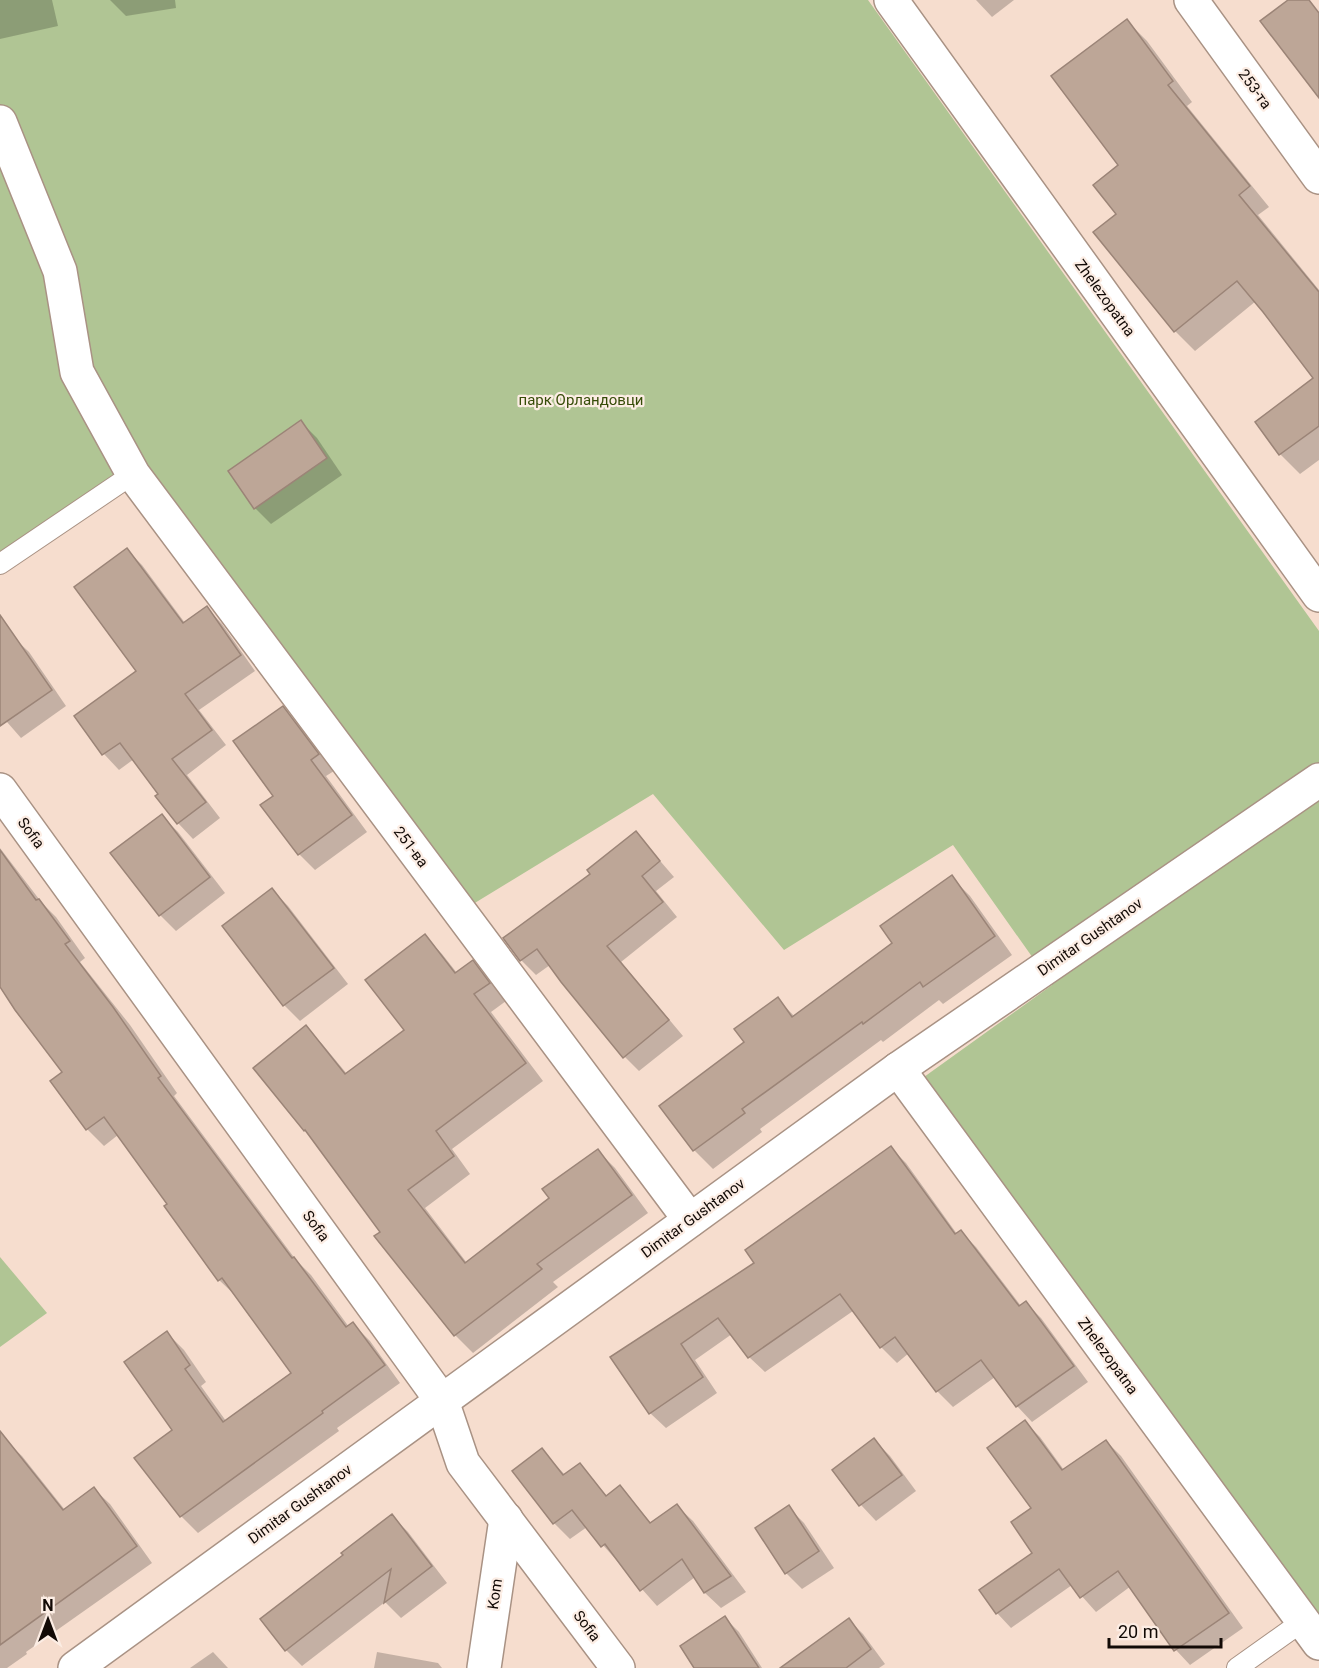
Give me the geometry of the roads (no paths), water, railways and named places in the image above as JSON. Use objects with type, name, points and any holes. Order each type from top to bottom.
[{"type":"street","name":"Zhelezopatna","points":[[891,0],[1319,595]]},
{"type":"street","name":"253-та","points":[[1191,0],[1319,177]]},
{"type":"street","name":"251-ва","points":[[0,122],[60,272],[76,372],[133,474],[690,1220]]},
{"type":"street","name":"Dimitar Gushtanov","points":[[75,1668],[898,1070],[1319,780]]},
{"type":"street","name":"Sofia","points":[[0,790],[442,1401],[463,1463],[618,1668]]},
{"type":"street","name":"Zhelezopatna","points":[[898,1070],[1311,1632]]},
{"type":"street","name":"Kom","points":[[484,1668],[506,1519]]},
{"type":"lane","points":[[0,564],[133,474]]},
{"type":"lane","points":[[1237,1668],[1311,1632]]},
{"type":"park label","name":"парк Орландовци","points":[[581,400]]}]
